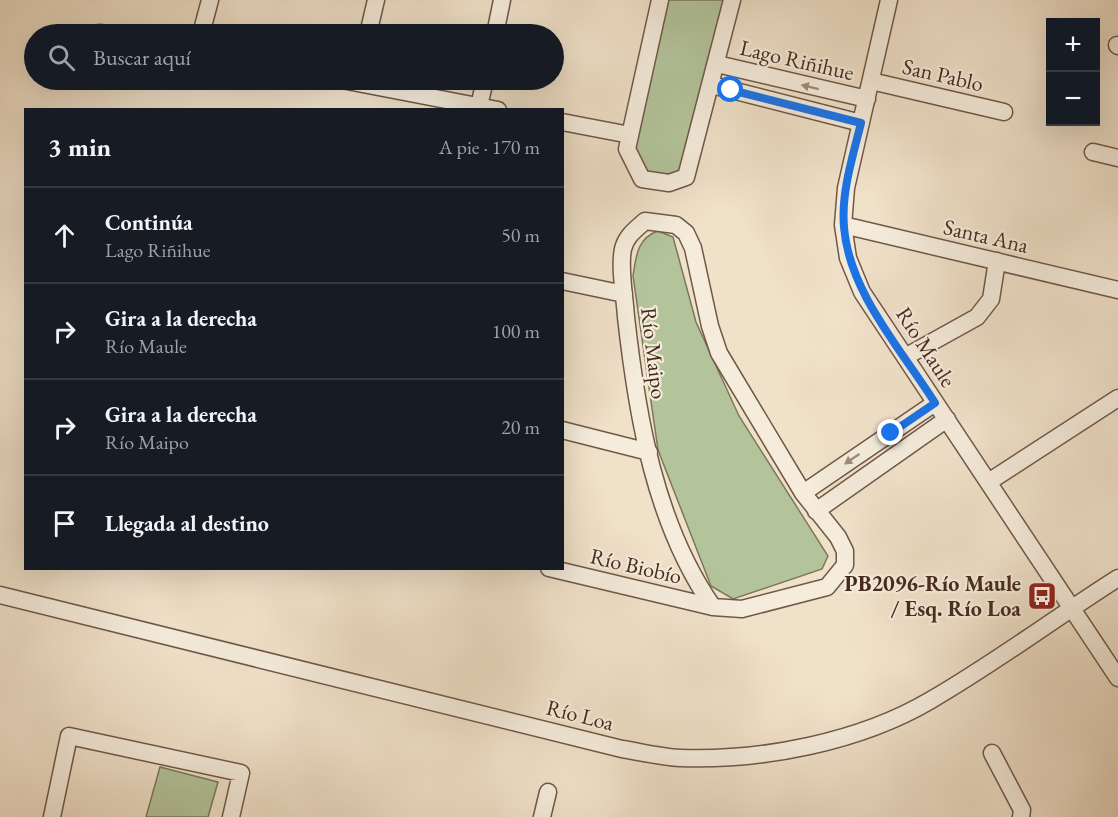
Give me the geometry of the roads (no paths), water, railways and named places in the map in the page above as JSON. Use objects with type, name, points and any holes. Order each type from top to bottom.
[{"type":"street","points":[[204,24],[210,0]]},
{"type":"street","points":[[371,24],[376,0]]},
{"type":"street","points":[[497,24],[502,0]]},
{"type":"street","points":[[660,0],[627,149],[642,180],[669,183],[686,177],[732,0]]},
{"type":"street","name":"Río Maule","points":[[888,0],[846,188],[843,225],[848,258],[862,292],[935,403],[990,481],[1118,678]]},
{"type":"street","name":"Lago Riñihue","points":[[717,64],[867,99]]},
{"type":"street","name":"San Pablo","points":[[871,81],[1004,112]]},
{"type":"street","name":"Lago Riñihue","points":[[711,85],[861,123]]},
{"type":"street","points":[[401,90],[488,108]]},
{"type":"street","points":[[479,106],[483,90]]},
{"type":"street","points":[[564,122],[630,135]]},
{"type":"street","points":[[1094,152],[1118,158]]},
{"type":"street","name":"Río Maipo","points":[[645,221],[676,225],[686,233],[693,248],[710,326],[719,353],[736,386],[803,493],[838,537],[845,551],[845,565],[836,579],[827,587],[742,609],[713,607],[692,577],[664,505],[649,452],[634,388],[624,294],[622,250],[629,234],[645,221]]},
{"type":"street","name":"Santa Ana","points":[[843,225],[1118,290]]},
{"type":"street","points":[[905,357],[977,317],[991,298],[997,261]]},
{"type":"street","points":[[564,281],[624,294]]},
{"type":"street","points":[[990,481],[1118,398]]},
{"type":"street","points":[[803,493],[935,403]]},
{"type":"street","points":[[816,511],[947,419]]},
{"type":"street","points":[[564,431],[649,452]]},
{"type":"street","name":"Río Biobío","points":[[557,570],[713,607]]},
{"type":"street","name":"Río Loa","points":[[0,595],[622,749],[679,758],[747,756],[811,746],[869,728],[929,701],[1118,578]]},
{"type":"street","points":[[52,817],[69,736],[241,773],[231,817]]},
{"type":"street","points":[[992,753],[1022,810],[1021,817]]},
{"type":"street","points":[[542,817],[548,792]]},
{"type":"place","name":"PB2096-Río Maule / Esq. Río Loa","points":[[1042,596]]}]
